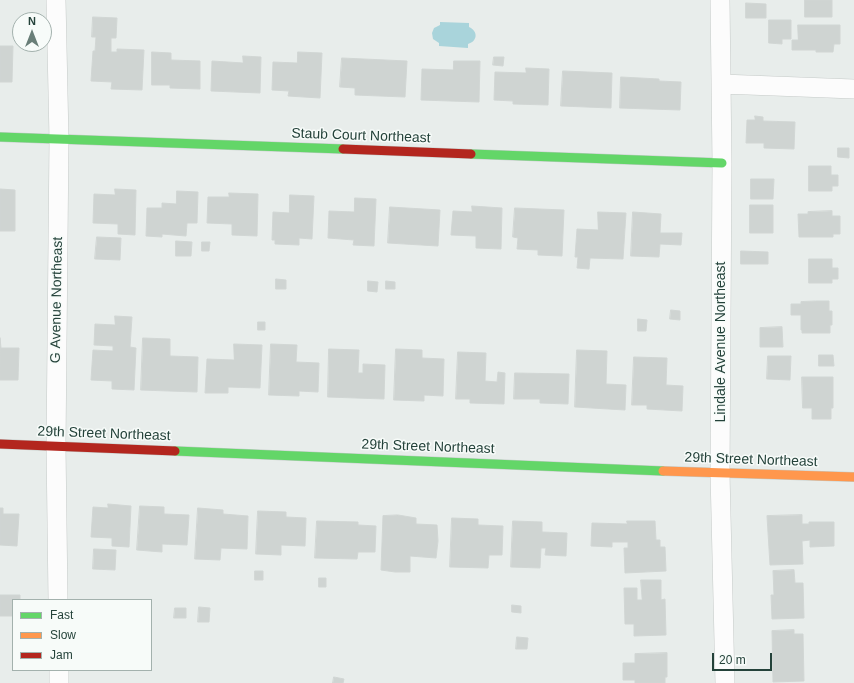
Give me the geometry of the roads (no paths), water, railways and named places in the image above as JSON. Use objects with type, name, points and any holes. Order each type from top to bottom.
[{"type":"main road","name":"Staub Court Northeast","points":[[0,137],[722,163]]},
{"type":"main road","name":"29th Street Northeast","points":[[0,444],[854,477]]},
{"type":"street","name":"G Avenue Northeast","points":[[56,0],[59,139],[56,446],[58,599]]},
{"type":"street","name":"Lindale Avenue Northeast","points":[[720,0],[722,163],[720,473],[725,683]]},
{"type":"street","points":[[721,84],[854,89]]},
{"type":"street","points":[[59,671],[59,683]]},
{"type":"water","points":[[440,22],[469,23],[469,27],[474,31],[476,36],[474,41],[468,44],[468,48],[439,46],[439,43],[433,39],[432,33],[434,28],[440,25]]}]
